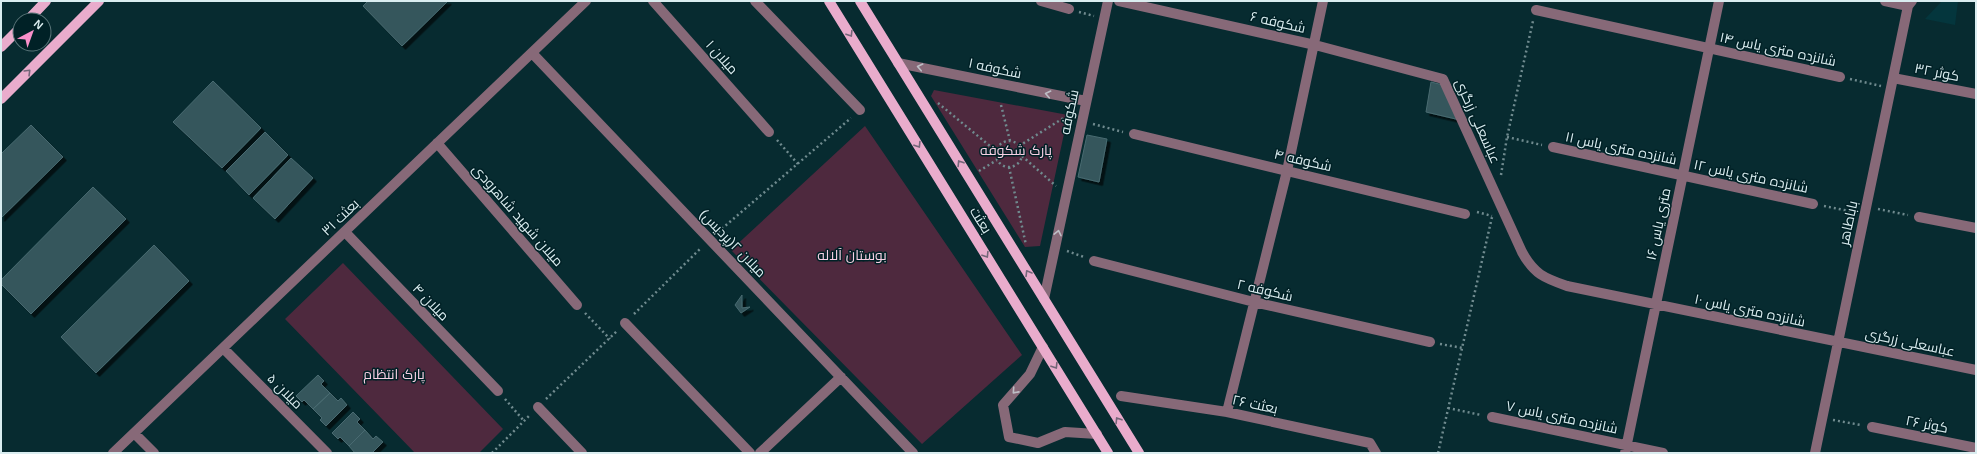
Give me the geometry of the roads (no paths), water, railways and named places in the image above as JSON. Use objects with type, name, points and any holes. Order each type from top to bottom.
[{"type":"main road","points":[[36,12],[46,1]]},
{"type":"main road","points":[[1,99],[99,1]]},
{"type":"main road","name":"بعثت","points":[[829,1],[1108,453]]},
{"type":"main road","name":"بعثت","points":[[860,1],[1139,453]]},
{"type":"main road","points":[[1,47],[12,36]]},
{"type":"street","name":"بعثت ۳۱","points":[[112,453],[586,1]]},
{"type":"street","name":"میلان ۱","points":[[653,1],[769,132]]},
{"type":"street","points":[[755,1],[860,110]]},
{"type":"street","points":[[1041,1],[1069,9]]},
{"type":"street","name":"شکوفه","points":[[1044,299],[1108,1]]},
{"type":"street","name":"شکوفه ۶","points":[[1118,1],[1315,45]]},
{"type":"street","points":[[1227,412],[1287,171],[1315,45],[1323,1]]},
{"type":"street","name":"۱۶ متری یاس","points":[[1626,449],[1719,1]]},
{"type":"street","points":[[1885,1],[1910,3]]},
{"type":"street","name":"باباطاهر","points":[[1815,453],[1865,210],[1910,3]]},
{"type":"street","name":"شانزده متری یاس ۱۴","points":[[1536,10],[1840,77]]},
{"type":"street","name":"عباسعلی زرگری","points":[[1315,45],[1443,79],[1522,252]]},
{"type":"street","name":"میلان ۲(پردیس)","points":[[532,52],[913,453]]},
{"type":"street","name":"شکوفه ۱","points":[[898,63],[1086,102]]},
{"type":"street","name":"کوثر ۳۲","points":[[1892,83],[1976,94]]},
{"type":"street","name":"شکوفه ۴","points":[[1134,134],[1465,214]]},
{"type":"street","name":"میلان شهید شاهرودی","points":[[437,143],[577,305]]},
{"type":"street","name":"شانزده متری یاس ۱۱","points":[[1553,147],[1683,175]]},
{"type":"street","name":"شانزده متری یاس ۱۲","points":[[1683,175],[1813,204]]},
{"type":"street","points":[[1919,217],[1976,228]]},
{"type":"street","name":"میلان ۴","points":[[345,232],[498,391]]},
{"type":"street","name":"شانزده متری یاس ۱۰","points":[[1522,252],[1530,267],[1544,278],[1567,286],[1838,342]]},
{"type":"street","name":"شکوفه ۲","points":[[1094,261],[1254,302],[1430,342]]},
{"type":"street","points":[[625,323],[750,453]]},
{"type":"street","name":"عباسعلی زرگری","points":[[1838,342],[1976,370]]},
{"type":"street","points":[[1043,347],[1030,374],[1003,405],[1008,437],[1038,443],[1065,432],[1097,434]]},
{"type":"street","name":"میلان ۵","points":[[222,348],[327,453]]},
{"type":"street","points":[[760,453],[841,377]]},
{"type":"street","name":"بعثت ۲۶","points":[[1121,396],[1227,412],[1370,443],[1376,453]]},
{"type":"street","points":[[538,407],[582,453]]},
{"type":"street","name":"شانزده متری یاس ۷","points":[[1492,417],[1626,449],[1663,453]]},
{"type":"street","name":"کوثر ۲۶","points":[[1872,428],[1976,448]]},
{"type":"street","points":[[134,433],[154,453]]},
{"type":"park label","name":"پارک شکوفه","points":[[1016,150]]},
{"type":"park label","name":"بوستان آلاله","points":[[852,255]]},
{"type":"park label","name":"پارک انتظام","points":[[394,374]]}]
